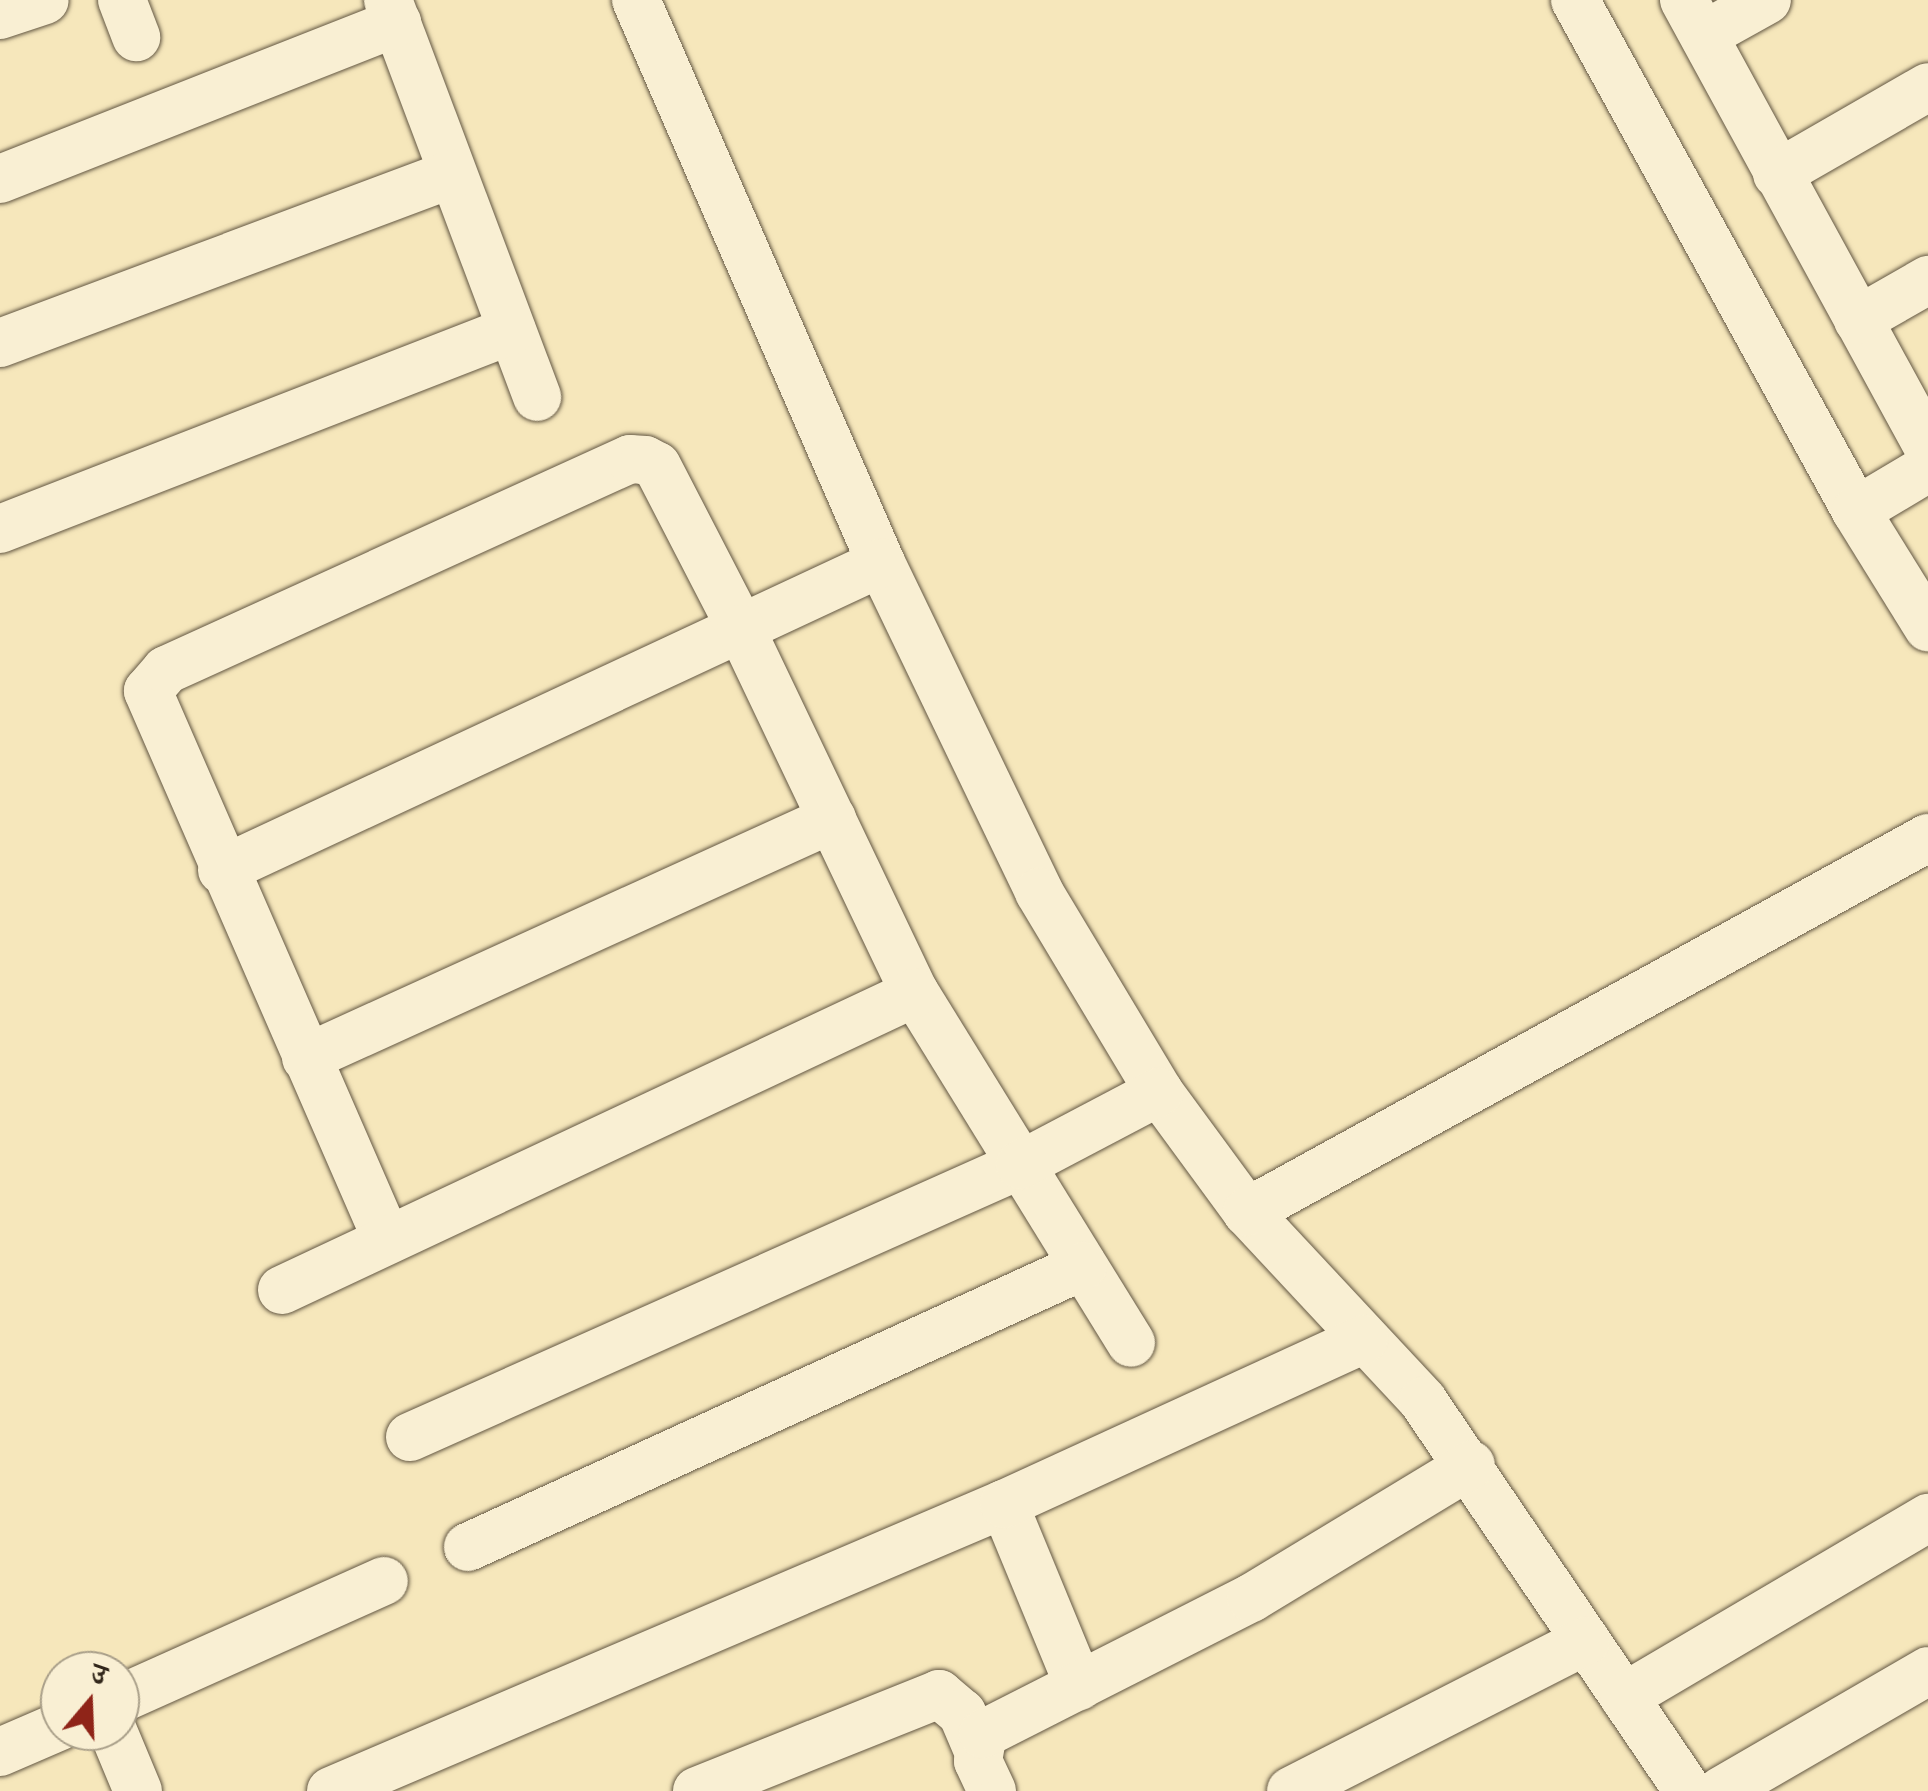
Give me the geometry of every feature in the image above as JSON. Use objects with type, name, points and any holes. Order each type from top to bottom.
[{"type":"street","points":[[0,15],[45,0]]},
{"type":"street","points":[[636,0],[881,563],[1039,892],[1159,1092],[1247,1212],[1364,1339],[1471,1465],[1688,1791]]},
{"type":"street","points":[[1575,0],[1856,512],[1928,627]]},
{"type":"street","points":[[1766,0],[1694,17],[1928,447]]},
{"type":"street","points":[[0,179],[392,12],[537,397]]},
{"type":"street","points":[[1777,174],[1928,88]]},
{"type":"street","points":[[0,343],[453,174]]},
{"type":"street","points":[[1858,320],[1928,280]]},
{"type":"street","points":[[0,529],[512,330]]},
{"type":"street","points":[[387,1240],[148,707],[154,678],[630,459],[656,466],[741,629],[915,993],[1132,1343]]},
{"type":"street","points":[[1856,512],[1928,468]]},
{"type":"street","points":[[222,870],[881,563]]},
{"type":"street","points":[[306,1058],[832,819]]},
{"type":"street","points":[[1247,1212],[1928,838]]},
{"type":"street","points":[[282,1290],[915,993]]},
{"type":"street","points":[[410,1436],[1020,1165],[1159,1092]]},
{"type":"street","points":[[468,1547],[1083,1266]]},
{"type":"street","points":[[331,1791],[1004,1504],[1364,1339]]},
{"type":"street","points":[[985,1770],[997,1724],[1251,1598],[1471,1465]]},
{"type":"street","points":[[1004,1504],[1078,1686]]},
{"type":"street","points":[[1624,1697],[1928,1518]]},
{"type":"street","points":[[140,1690],[384,1581]]},
{"type":"street","points":[[1290,1791],[1586,1641]]},
{"type":"street","points":[[1721,1791],[1928,1671]]},
{"type":"street","points":[[696,1791],[939,1694],[962,1713],[985,1770]]},
{"type":"street","points":[[0,1752],[40,1735]]},
{"type":"street","points":[[121,1751],[138,1791]]}]
